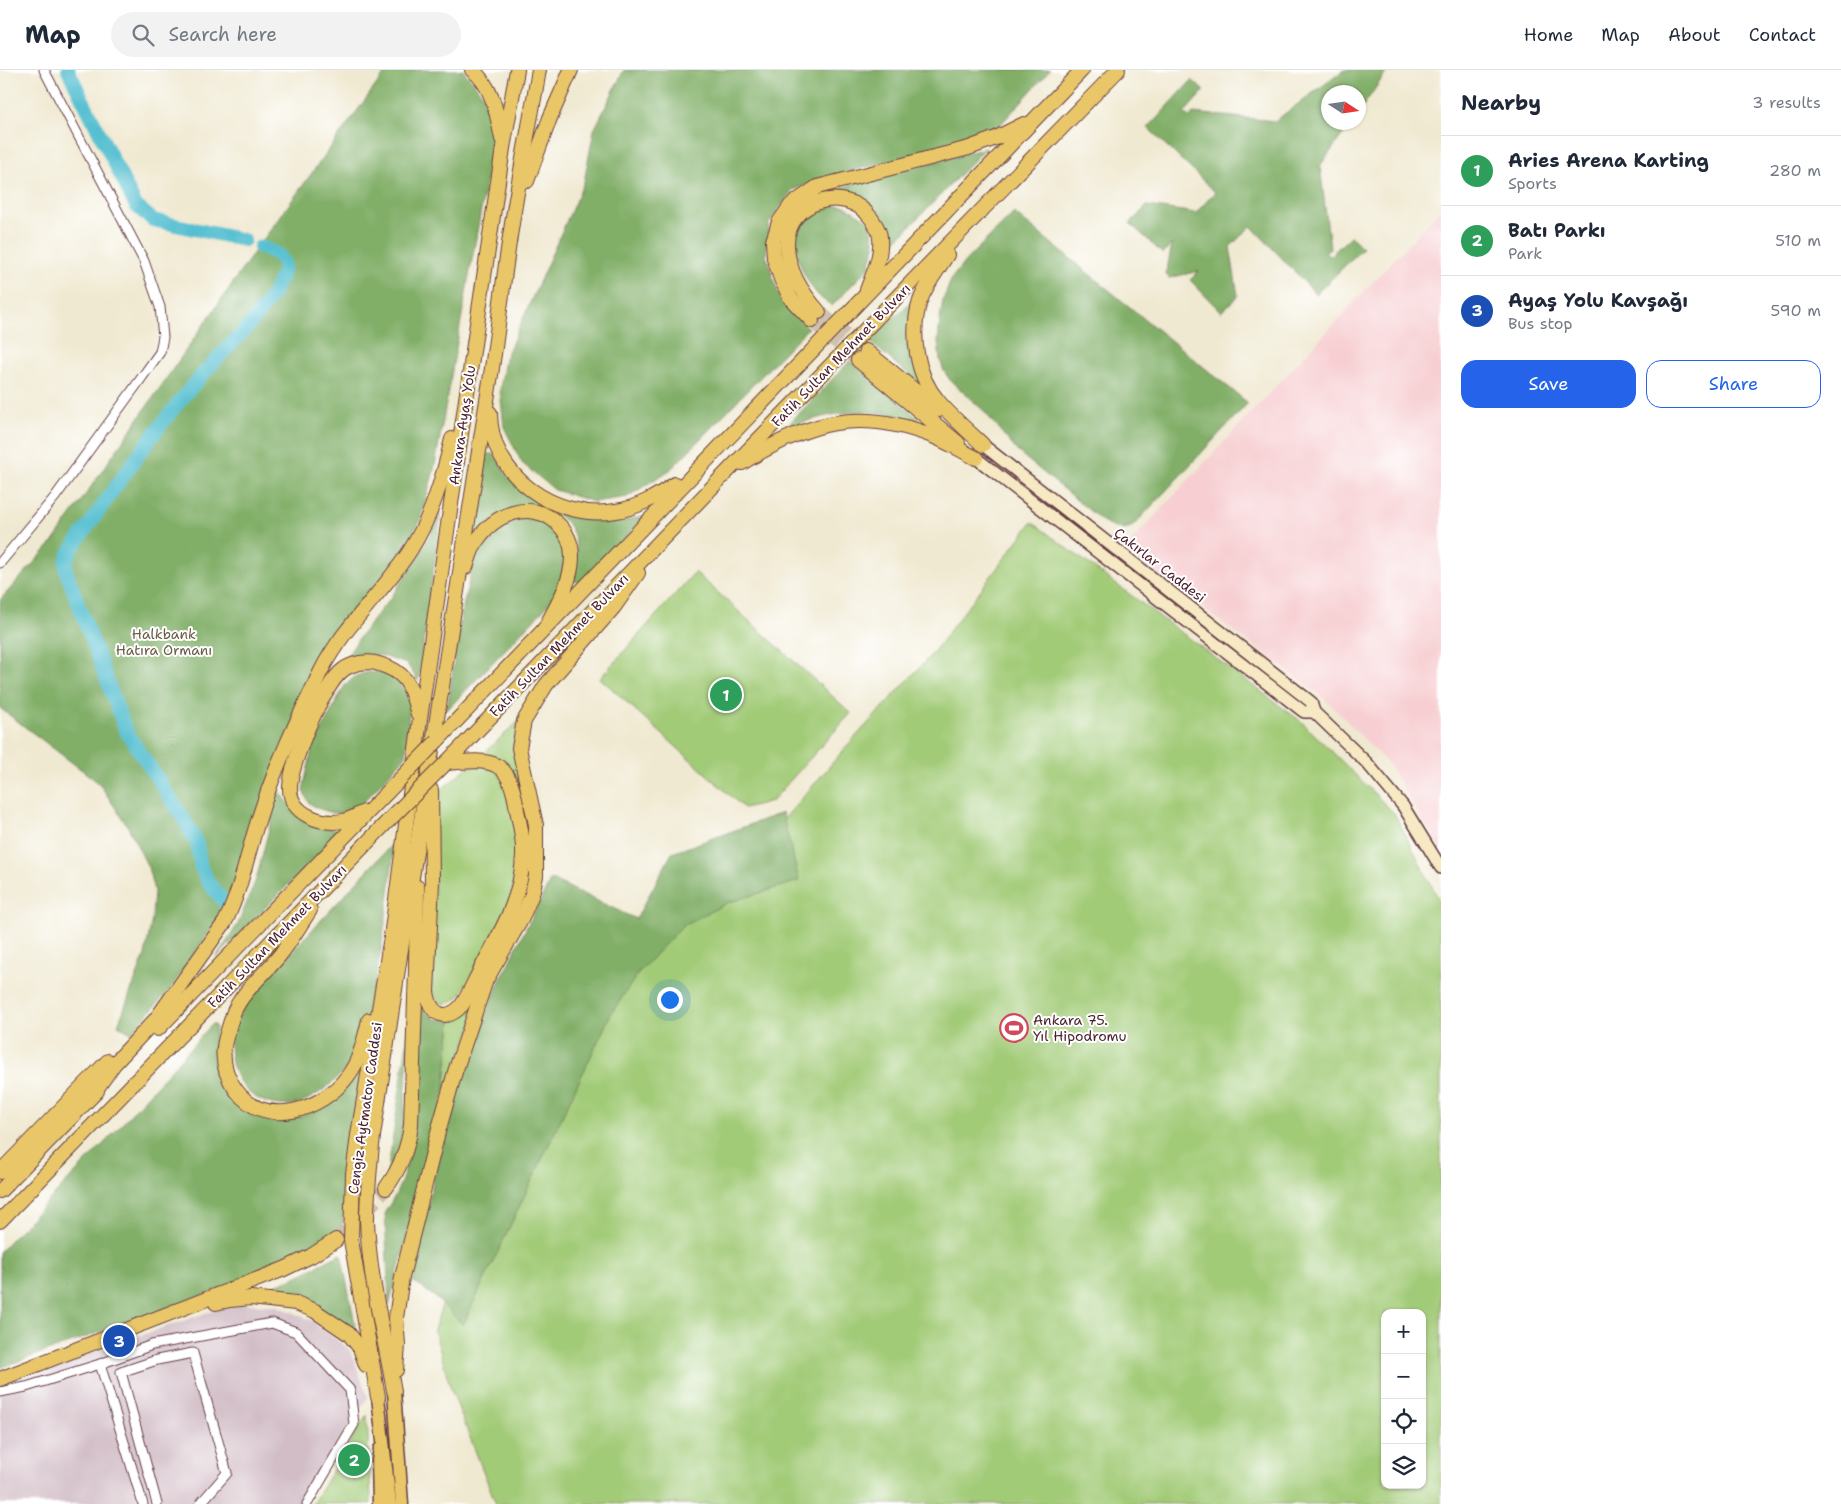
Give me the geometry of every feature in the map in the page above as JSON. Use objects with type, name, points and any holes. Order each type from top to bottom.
[{"type":"highway","points":[[472,70],[488,89],[504,148]]},
{"type":"highway","name":"Ankara-Ayaş Yolu","points":[[412,780],[473,350],[517,70]]},
{"type":"highway","name":"Ankara-Ayaş Yolu","points":[[430,762],[491,376],[511,229],[539,70]]},
{"type":"highway","points":[[511,229],[536,153],[571,70]]},
{"type":"highway","name":"Fatih Sultan Mehmet Bulvarı","points":[[0,1192],[1082,70]]},
{"type":"highway","name":"Fatih Sultan Mehmet Bulvarı","points":[[0,1221],[1118,70]]},
{"type":"highway","points":[[865,295],[881,251],[880,236],[876,224],[866,212],[855,203],[838,199],[822,200],[808,207],[796,218],[789,230],[787,244],[789,259],[799,286],[816,317],[791,299],[781,279],[774,258],[773,241],[779,222],[791,205],[817,187],[968,148],[996,138],[1036,118]]},
{"type":"highway","points":[[966,226],[927,285],[920,300],[915,336],[921,371],[938,401],[983,445]]},
{"type":"highway","points":[[91,1097],[114,1064],[156,1019],[225,922],[233,907],[258,821],[278,764],[286,743],[323,668],[350,626],[411,549],[437,496],[449,454],[473,350]]},
{"type":"highway","points":[[976,458],[862,356],[983,445]]},
{"type":"highway","points":[[491,376],[489,416],[498,452],[522,483],[536,494],[556,505],[596,513],[616,512],[630,508],[660,494],[700,466]]},
{"type":"highway","points":[[723,476],[788,437],[812,428],[837,422],[884,423],[934,437],[976,458]]},
{"type":"highway","points":[[446,763],[490,762],[500,767],[507,774],[515,793],[523,840],[523,856],[517,895],[511,912],[462,1005],[447,1015],[436,1012],[431,1008],[427,992],[432,881],[430,762],[465,570],[476,542],[484,532],[494,523],[512,512],[533,511],[552,519],[568,537],[572,560],[569,574],[560,600],[545,628]]},
{"type":"highway","points":[[394,1391],[398,1345],[396,1318],[398,1298],[438,1132],[458,1063],[486,980],[521,920],[532,894],[536,876],[536,825],[519,748],[524,721],[532,705],[546,685],[614,607],[666,534]]},
{"type":"highway","points":[[373,807],[345,821],[327,822],[312,818],[302,812],[293,801],[290,788],[292,769],[327,690],[342,671],[352,665],[373,662],[396,669],[405,678],[420,719]]},
{"type":"highway","name":"Cengiz Aytmatov Caddesi","points":[[394,1391],[370,1254],[367,1219],[368,1185],[373,1136],[417,837],[430,762]]},
{"type":"highway","name":"Cengiz Aytmatov Caddesi","points":[[378,1397],[354,1262],[350,1223],[358,1135],[391,938],[412,780]]},
{"type":"highway","points":[[386,1188],[398,1173],[409,1139],[411,1125],[416,969],[417,837]]},
{"type":"highway","points":[[330,881],[281,954],[243,998],[234,1012],[224,1047],[224,1059],[230,1083],[239,1094],[257,1108],[271,1112],[285,1112],[304,1109],[334,1091],[351,1072],[360,1051],[391,938]]},
{"type":"highway","points":[[0,1172],[174,994]]},
{"type":"highway","points":[[0,1379],[284,1269],[311,1256],[336,1240]]},
{"type":"highway","points":[[160,1318],[230,1300],[258,1298],[296,1303],[334,1323],[356,1341],[378,1397]]},
{"type":"main road","name":"Çakırlar Caddesi","points":[[983,445],[1311,702],[1314,712],[1389,788],[1415,824],[1441,868]]},
{"type":"main road","name":"Çakırlar Caddesi","points":[[976,458],[1304,712],[1314,712]]},
{"type":"main road","points":[[1028,498],[1037,487]]},
{"type":"main road","name":"Cengiz Aytmatov Caddesi","points":[[394,1391],[402,1504]]},
{"type":"main road","name":"Cengiz Aytmatov Caddesi","points":[[378,1397],[390,1504]]},
{"type":"main road","name":"Cengiz Aytmatov Caddesi","points":[[396,1406],[404,1428],[411,1504]]},
{"type":"main road","name":"Cengiz Aytmatov Caddesi","points":[[379,1504],[378,1460],[383,1436]]},
{"type":"street","points":[[0,563],[55,498],[160,352],[163,337],[160,307],[144,261],[44,70]]},
{"type":"street","points":[[0,1392],[26,1387],[100,1364],[152,1345],[272,1323],[296,1332],[350,1390],[354,1424],[306,1504]]},
{"type":"street","points":[[152,1345],[157,1360]]},
{"type":"street","points":[[157,1504],[122,1372],[157,1360],[193,1353],[227,1473],[200,1504]]},
{"type":"street","points":[[100,1364],[143,1504]]},
{"type":"shaded area","points":[[1441,209],[1441,851],[1389,765],[1325,699],[1124,549]]},
{"type":"shaded area","points":[[242,1304],[275,1305],[311,1320],[350,1350],[368,1397],[298,1504],[0,1504],[0,1384],[206,1313]]},
{"type":"green space","name":"Halkbank Hatıra Ormanı","points":[[387,70],[463,70],[484,98],[493,124],[492,149],[434,470],[419,523],[401,552],[334,641],[225,909],[168,992],[131,1033],[118,1025],[145,955],[152,919],[154,891],[148,867],[128,827],[99,783],[0,708],[0,600],[52,543],[255,251]]},
{"type":"green space","points":[[624,70],[1050,70],[990,136],[827,177],[792,190],[769,223],[766,255],[780,299],[808,328],[670,470],[627,497],[594,502],[555,490],[522,463],[504,427],[500,390],[505,359],[584,182],[594,130]]},
{"type":"green space","points":[[1344,70],[1388,70],[1366,102],[1366,85],[1324,85]]},
{"type":"green space","points":[[1192,80],[1204,91],[1184,113],[1189,117],[1193,113],[1275,121],[1321,87],[1321,130],[1346,130],[1320,166],[1330,248],[1325,252],[1330,256],[1351,236],[1363,248],[1316,294],[1251,226],[1230,247],[1238,296],[1221,312],[1190,280],[1199,271],[1169,278],[1166,275],[1172,244],[1163,254],[1130,223],[1147,206],[1196,213],[1215,192],[1148,128]]},
{"type":"green space","points":[[986,148],[888,249],[886,229],[878,212],[857,197],[831,190]]},
{"type":"green space","points":[[828,205],[845,206],[870,222],[875,245],[869,267],[832,306],[817,294],[804,274],[799,263],[796,240],[798,229],[804,219],[814,209]]},
{"type":"green space","points":[[1014,213],[1248,403],[1133,526],[1128,528],[1116,528],[1101,520],[1017,451],[983,410],[950,380],[940,360],[938,342],[940,320],[943,300],[952,278],[966,260]]},
{"type":"green space","points":[[919,294],[913,318],[929,392],[869,341]]},
{"type":"green space","points":[[850,361],[929,427],[896,415],[853,412],[825,416],[784,429]]},
{"type":"green space","points":[[487,454],[494,454],[507,476],[584,516],[622,521],[646,516],[583,582],[574,581],[576,542],[573,533],[562,519],[550,512],[530,507],[475,536]]},
{"type":"green space","points":[[441,513],[418,681],[407,664],[380,655],[363,656],[337,672],[361,635],[392,596],[423,549]]},
{"type":"green space","points":[[517,518],[531,518],[548,526],[558,536],[566,549],[562,578],[550,603],[447,710],[456,645],[476,554],[480,545],[492,532],[501,525]]},
{"type":"green space","name":"Ankara 75. Yıl Hipodromu","points":[[1032,522],[1302,722],[1394,813],[1441,904],[1441,1504],[496,1504],[451,1389],[434,1330],[449,1284],[672,858],[785,818],[847,746],[932,654]]},
{"type":"green space","points":[[695,572],[851,713],[772,801],[744,808],[600,678]]},
{"type":"green space","points":[[377,672],[390,674],[400,684],[410,700],[406,756],[359,807],[346,813],[332,813],[317,808],[309,803],[303,790],[312,749],[345,685],[356,676]]},
{"type":"green space","points":[[518,722],[514,743],[530,825],[532,857],[526,896],[444,1094],[451,1020],[462,1012],[527,854],[499,760],[483,754]]},
{"type":"green space","points":[[482,765],[500,773],[509,790],[519,855],[509,906],[459,997],[450,1002],[442,1003],[436,999],[432,989],[437,793],[469,766]]},
{"type":"green space","points":[[279,790],[298,814],[305,819],[331,829],[342,830],[216,958],[238,924],[256,880]]},
{"type":"green space","points":[[782,813],[799,881],[727,903],[682,926],[639,972],[611,1014],[463,1325],[435,1297],[413,1281],[433,1181],[469,1056],[499,982],[551,879],[636,919],[672,853]]},
{"type":"green space","points":[[395,841],[379,964],[374,988],[351,1061],[332,1083],[302,1102],[285,1105],[265,1102],[256,1098],[242,1085],[231,1059],[231,1037],[241,1012],[253,993]]},
{"type":"green space","points":[[421,1006],[433,1018],[451,1020],[444,1094],[389,1305],[385,1212],[402,1180],[412,1147]]},
{"type":"green space","points":[[213,1023],[216,1028],[213,1051],[214,1062],[221,1085],[239,1105],[262,1116],[287,1118],[308,1113],[334,1098],[357,1072],[364,1073],[348,1162],[342,1233],[273,1270],[0,1368],[0,1251],[113,1134]]},
{"type":"green space","points":[[410,1023],[403,1132],[397,1160],[386,1182]]},
{"type":"green space","points":[[341,1254],[356,1329],[322,1310],[254,1293],[296,1277]]},
{"type":"green space","points":[[367,1415],[371,1504],[312,1504]]},
{"type":"waterway","points":[[68,70],[136,206],[153,220],[244,240]]},
{"type":"waterway","points":[[227,905],[210,885],[201,868],[197,844],[184,819],[126,731],[66,571],[66,561],[71,550],[154,433],[195,383],[246,329],[275,289],[283,271],[283,261],[275,253],[260,247]]},
{"type":"tunnel","points":[[819,312],[866,351]]},
{"type":"tunnel","points":[[812,321],[858,360]]},
{"type":"tunnel","points":[[336,1240],[357,1222],[386,1188]]},
{"type":"place","name":"Aries Arena Karting","points":[[726,695]]},
{"type":"place","name":"Ankara 75. Yıl Hipodromu","points":[[1014,1028]]},
{"type":"place","name":"Ayaş Yolu Kavşağı","points":[[119,1341]]},
{"type":"place","name":"Batı Parkı","points":[[354,1460]]}]
